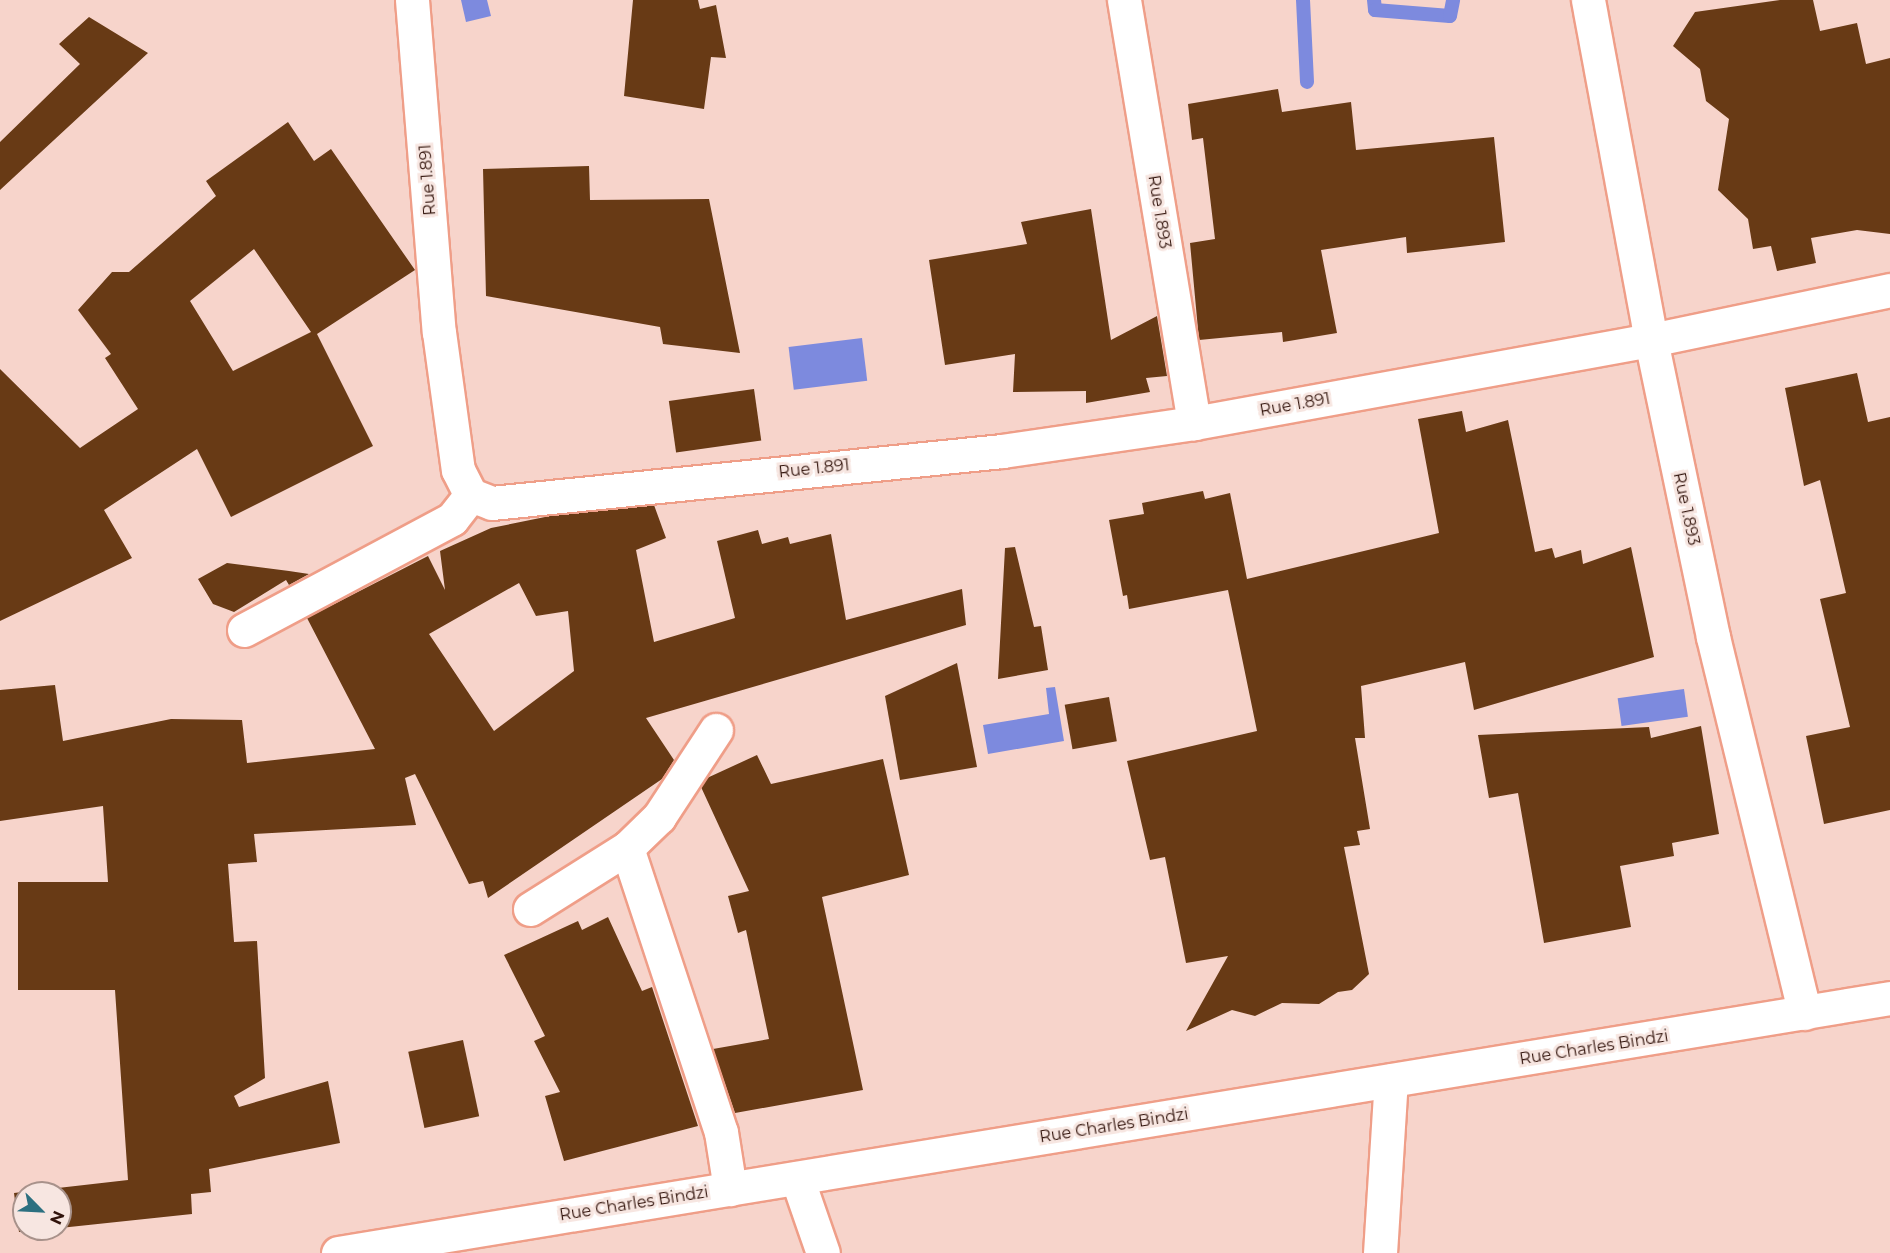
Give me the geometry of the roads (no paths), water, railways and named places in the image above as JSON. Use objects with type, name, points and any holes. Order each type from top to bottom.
[{"type":"street","name":"Rue 1.891","points":[[412,0],[440,332],[458,470],[471,495],[492,503],[1002,451],[1194,423],[1651,340],[1890,290]]},
{"type":"street","name":"Rue 1.893","points":[[1124,0],[1194,423]]},
{"type":"street","name":"Rue 1.893","points":[[1588,0],[1651,340],[1753,815],[1805,1013]]},
{"type":"street","points":[[244,630],[452,519],[471,495]]},
{"type":"street","points":[[530,909],[627,848],[659,817],[716,730]]},
{"type":"street","points":[[627,848],[721,1132],[730,1189]]},
{"type":"street","name":"Rue Charles Bindzi","points":[[338,1253],[1890,998]]},
{"type":"street","points":[[1380,1253],[1391,1080]]},
{"type":"street","points":[[797,1178],[823,1253]]},
{"type":"water","points":[[461,0],[487,0],[491,16],[466,22]]},
{"type":"water","points":[[862,338],[867,381],[794,390],[789,347]]},
{"type":"water","points":[[1055,687],[1064,741],[988,754],[983,725],[1049,714],[1046,688]]},
{"type":"water","points":[[1684,689],[1688,717],[1622,726],[1618,698]]},
{"type":"waterway","points":[[1303,0],[1307,82]]},
{"type":"waterway","points":[[1374,0],[1375,10],[1450,16],[1453,0]]}]
